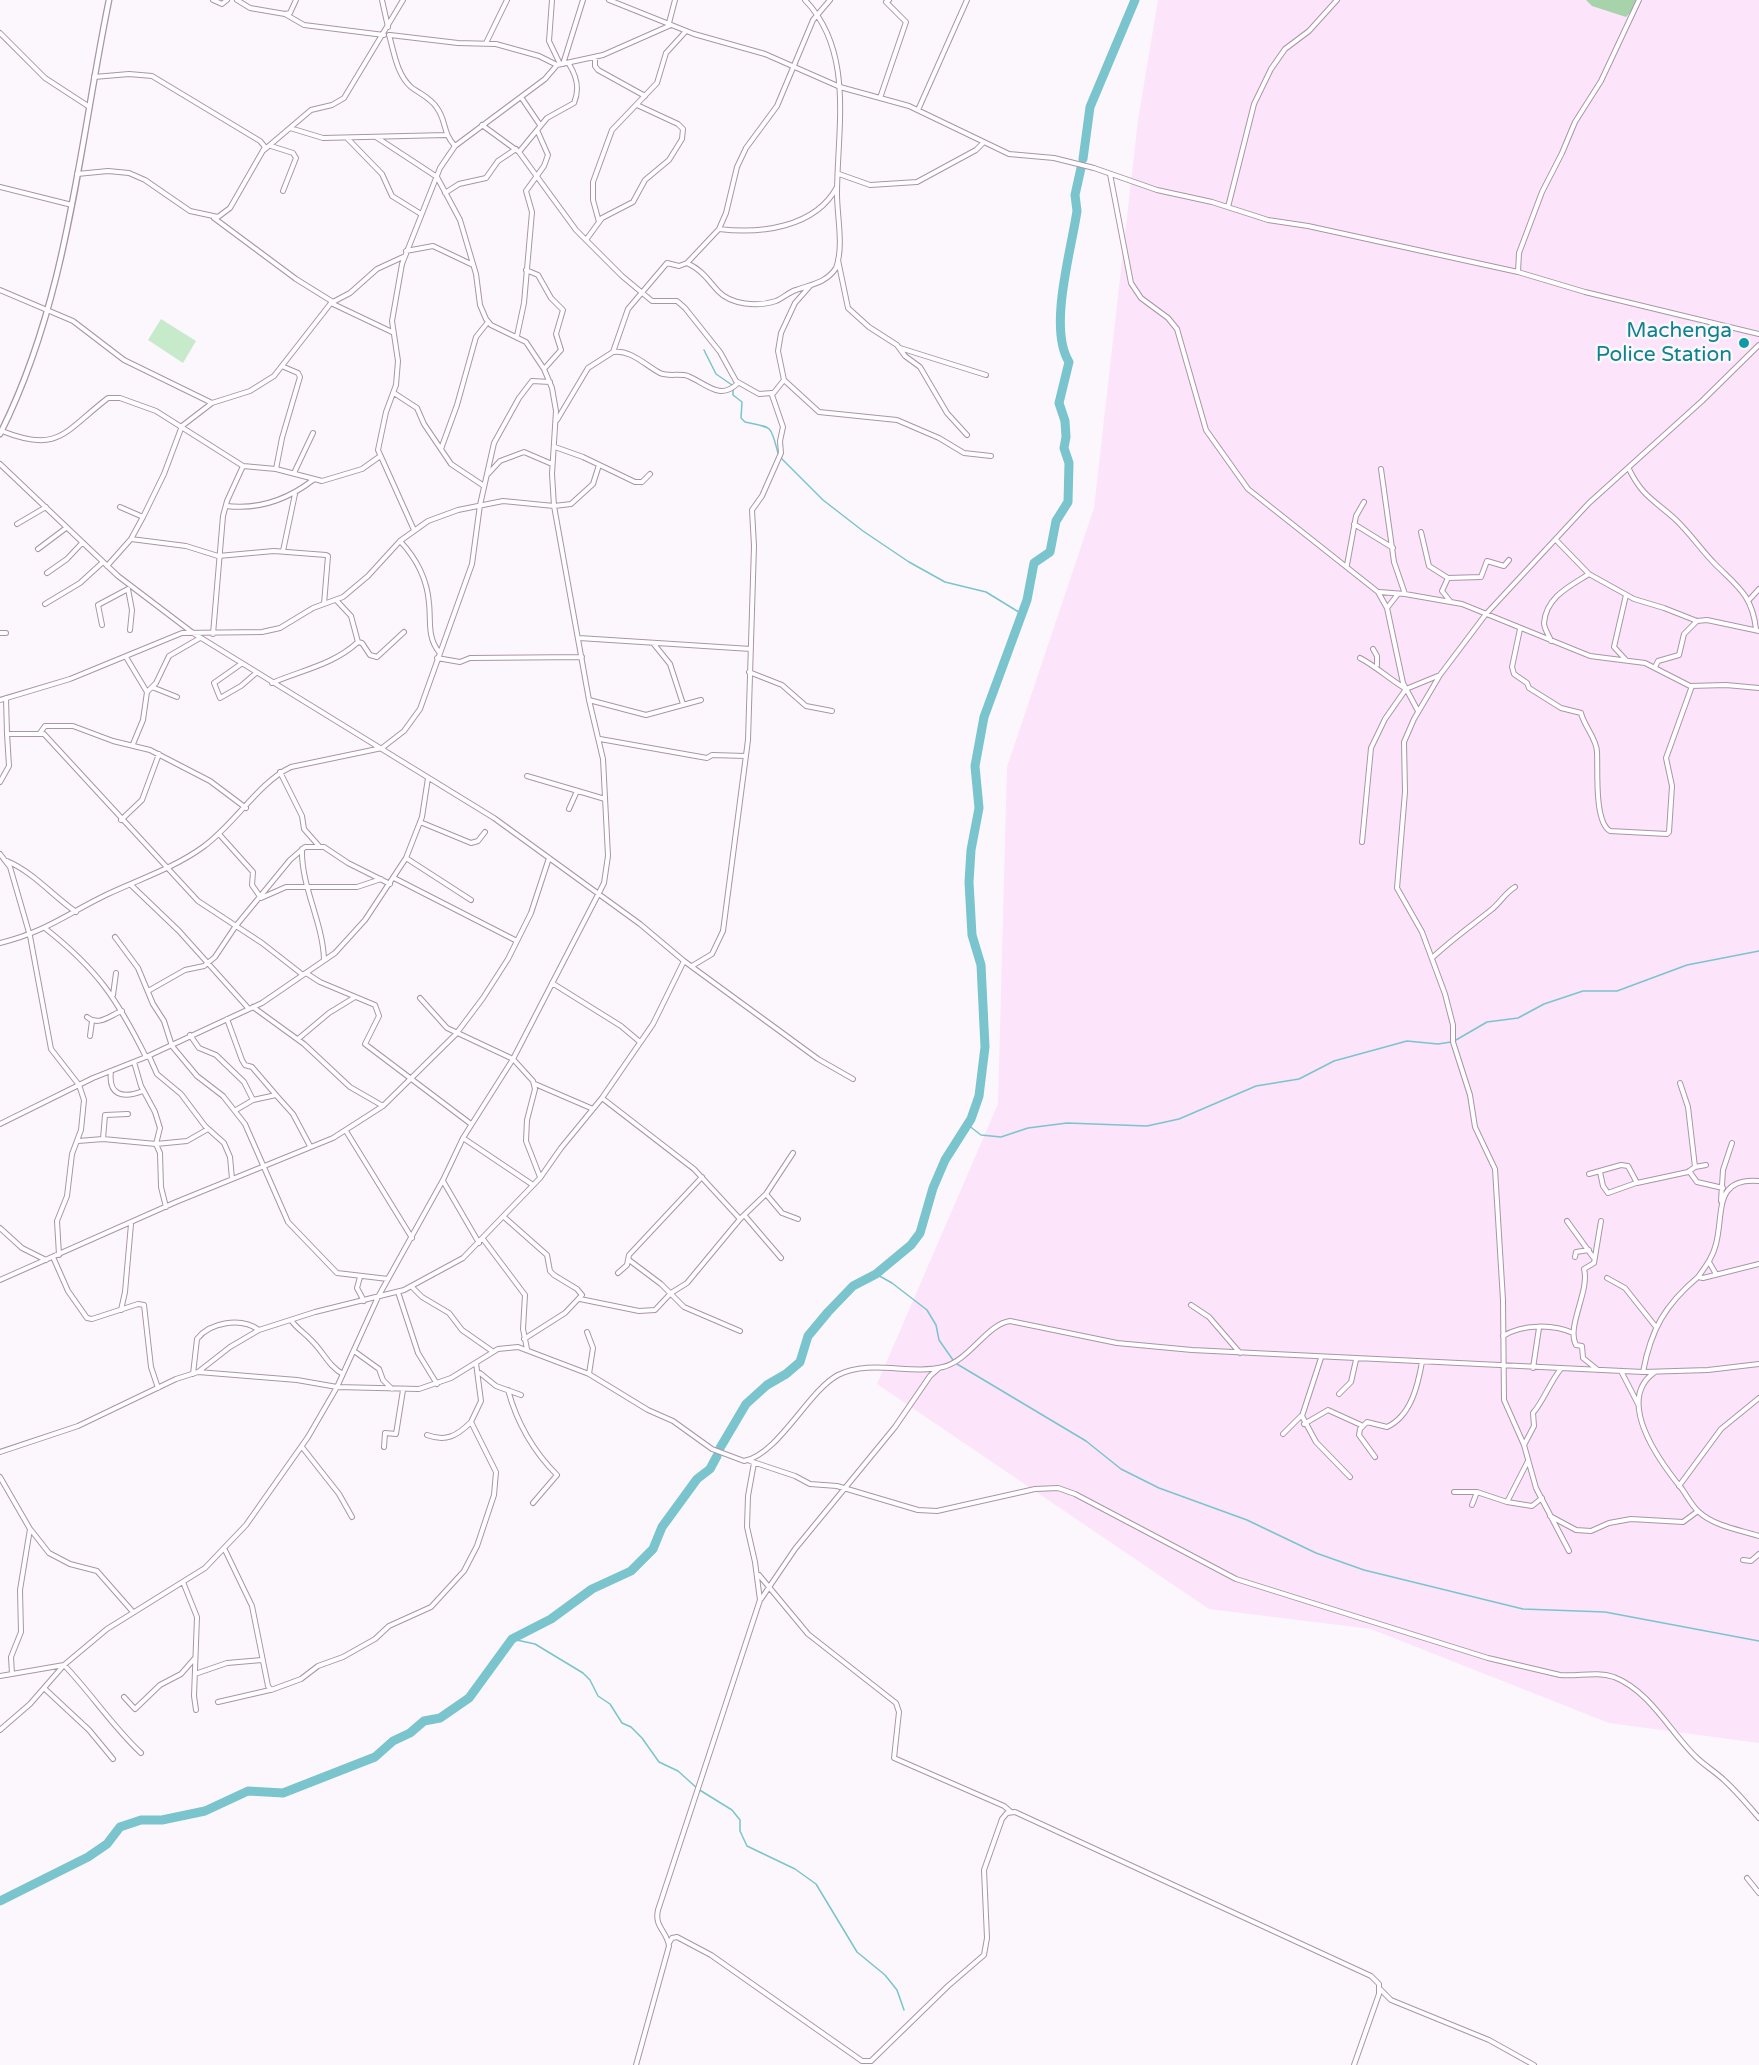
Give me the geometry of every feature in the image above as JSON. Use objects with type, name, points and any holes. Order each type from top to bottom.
[{"type":"street","points":[[109,0],[93,77],[72,205],[48,309],[1,432],[28,441],[43,442],[66,433],[108,398],[112,398],[144,406],[182,426],[243,466],[276,469],[314,479],[337,478],[366,467],[379,457]]},
{"type":"street","points":[[213,0],[223,4],[227,0]]},
{"type":"street","points":[[237,0],[250,8],[285,14],[304,25],[384,35]]},
{"type":"street","points":[[285,14],[290,13],[296,0]]},
{"type":"street","points":[[382,0],[402,75],[410,86],[435,105],[444,122],[446,135],[455,146]]},
{"type":"street","points":[[214,218],[230,208],[264,150],[311,110],[332,105],[344,98],[403,0]]},
{"type":"street","points":[[486,43],[507,0]]},
{"type":"street","points":[[552,0],[549,41],[560,64]]},
{"type":"street","points":[[414,530],[389,473],[379,457],[378,450],[386,412],[394,393],[399,361],[392,332],[393,310],[404,257],[437,177],[455,146],[545,79],[560,64],[583,0]]},
{"type":"street","points":[[609,0],[686,31],[756,51],[794,65],[840,87],[918,110],[1009,154],[1054,158],[1157,190],[1228,207],[1268,220],[1308,226],[1518,272],[1585,292],[1759,334]]},
{"type":"street","points":[[671,24],[675,0]]},
{"type":"street","points":[[805,0],[816,12],[830,38],[840,87],[842,122],[837,187],[838,259],[848,308],[868,327],[900,348],[924,372],[947,413],[967,435]]},
{"type":"street","points":[[557,421],[588,368],[613,352],[625,314],[641,293],[658,277],[667,263],[679,266],[687,263],[719,229],[726,213],[737,167],[746,148],[777,106],[816,12],[830,0]]},
{"type":"street","points":[[918,110],[967,0]]},
{"type":"street","points":[[1228,207],[1254,104],[1271,69],[1285,49],[1309,31],[1337,0]]},
{"type":"street","points":[[1518,272],[1519,253],[1537,204],[1572,128],[1601,81],[1639,0]]},
{"type":"street","points":[[880,98],[906,22],[886,1]]},
{"type":"street","points":[[390,36],[458,43],[486,43],[535,54],[560,64],[570,64],[595,57],[671,24]]},
{"type":"street","points":[[599,222],[593,200],[595,176],[612,130],[659,79],[669,48],[686,31]]},
{"type":"street","points":[[0,33],[45,78],[88,106]]},
{"type":"street","points":[[595,57],[596,68],[645,96]]},
{"type":"street","points":[[445,193],[459,184],[486,178],[498,161],[517,150],[560,109],[571,106],[576,99],[577,80],[570,64]]},
{"type":"street","points":[[93,77],[129,74],[152,76],[260,141],[265,147],[264,150]]},
{"type":"street","points":[[521,97],[540,126]]},
{"type":"street","points":[[586,240],[606,215],[629,206],[645,180],[669,160],[683,135],[683,129],[678,124],[637,105]]},
{"type":"street","points":[[482,125],[517,150],[586,240],[641,293],[657,302],[670,300],[681,304],[720,352],[738,383],[759,394],[773,393],[784,380]]},
{"type":"street","points":[[290,128],[316,137],[446,135]]},
{"type":"street","points":[[517,336],[524,303],[532,212],[526,190],[548,155],[537,130]]},
{"type":"street","points":[[0,1730],[18,1717],[64,1665],[107,1629],[205,1568],[225,1550],[267,1497],[302,1447],[337,1387],[378,1297],[412,1238],[463,1138],[513,1059],[598,894],[607,872],[605,799],[600,739],[589,700],[554,506],[552,464],[557,421],[554,393],[544,369],[530,346],[517,336],[488,322],[480,305],[474,266],[460,220],[437,177],[376,137]]},
{"type":"street","points":[[347,138],[382,174],[392,196],[421,214]]},
{"type":"street","points":[[839,174],[870,185],[917,182],[976,150],[983,143]]},
{"type":"street","points":[[269,146],[278,146],[296,158],[283,191]]},
{"type":"street","points":[[77,174],[108,171],[129,173],[145,180],[190,211],[214,218],[332,303],[392,332]]},
{"type":"street","points":[[1110,174],[1131,283],[1141,298],[1168,318],[1181,336],[1200,411],[1213,444],[1248,489],[1347,565],[1378,592],[1387,608],[1406,689],[1418,711]]},
{"type":"street","points":[[0,187],[72,205]]},
{"type":"street","points":[[719,229],[754,232],[780,228],[815,210],[837,187]]},
{"type":"street","points":[[406,251],[433,246],[474,266]]},
{"type":"street","points":[[107,566],[131,539],[143,517],[164,474],[182,426],[212,403],[250,391],[284,367],[332,303],[350,293],[389,261],[404,257]]},
{"type":"street","points":[[687,263],[705,273],[725,297],[736,301],[773,302],[821,282],[830,275],[838,259]]},
{"type":"street","points":[[526,270],[538,275],[551,298],[563,310],[556,334],[561,350],[544,369]]},
{"type":"street","points":[[810,286],[795,303],[781,333],[778,351],[784,380],[819,412],[897,420],[939,438],[964,453],[991,456]]},
{"type":"street","points":[[0,290],[73,321],[124,360],[212,403]]},
{"type":"street","points":[[441,449],[457,405],[476,337],[488,322]]},
{"type":"street","points":[[1569,1551],[1536,1488],[1524,1445],[1504,1400],[1497,1177],[1490,1156],[1475,1127],[1470,1095],[1453,1042],[1451,1016],[1432,958],[1397,884],[1405,792],[1404,742],[1418,711],[1440,675],[1486,614],[1589,503],[1629,469],[1759,345]]},
{"type":"street","points":[[900,348],[986,375]]},
{"type":"street","points":[[613,352],[622,352],[664,374],[688,376],[718,392],[729,391],[738,383]]},
{"type":"street","points":[[276,469],[282,438],[300,377],[284,367]]},
{"type":"street","points":[[0,944],[46,929],[109,894],[168,868],[219,834],[280,772],[291,767],[382,748],[404,731],[417,715],[472,564],[480,505],[494,443],[519,398],[533,380],[550,382]]},
{"type":"street","points":[[394,393],[417,408],[423,424],[457,469],[484,486]]},
{"type":"street","points":[[691,966],[712,954],[723,931],[746,756],[754,546],[751,515],[780,457],[783,430],[773,393]]},
{"type":"street","points":[[294,473],[313,433]]},
{"type":"street","points":[[555,447],[639,483],[650,474]]},
{"type":"street","points":[[487,475],[500,461],[524,452],[552,464]]},
{"type":"street","points":[[0,464],[129,588],[241,664],[487,814],[549,857],[665,943],[684,961],[818,1059],[853,1078]]},
{"type":"street","points":[[0,700],[70,679],[174,635],[272,631],[324,604],[337,601],[368,576],[400,541],[436,517],[480,505],[516,501],[554,506],[575,501],[593,484],[599,465]]},
{"type":"street","points":[[213,634],[218,556],[225,506],[243,466]]},
{"type":"street","points":[[1381,469],[1394,562],[1405,594]]},
{"type":"street","points":[[1556,540],[1569,550],[1589,574],[1626,595],[1697,621],[1707,620],[1757,630],[1754,614],[1743,589],[1714,563],[1675,519],[1641,491],[1629,469]]},
{"type":"street","points":[[225,506],[258,506],[295,494],[314,479]]},
{"type":"street","points":[[283,551],[295,494]]},
{"type":"street","points":[[1347,565],[1354,524],[1364,502]]},
{"type":"street","points":[[17,524],[46,507]]},
{"type":"street","points":[[120,507],[143,517]]},
{"type":"street","points":[[1354,524],[1393,548]]},
{"type":"street","points":[[38,549],[66,528]]},
{"type":"street","points":[[1421,532],[1429,566],[1448,578],[1481,577],[1487,561],[1504,566],[1509,560]]},
{"type":"street","points":[[131,539],[186,546],[218,556],[283,551],[328,556],[324,604]]},
{"type":"street","points":[[400,541],[411,552],[426,585],[430,639],[439,652]]},
{"type":"street","points":[[47,573],[67,559],[82,543]]},
{"type":"street","points":[[45,604],[80,583],[103,562]]},
{"type":"street","points":[[1551,642],[1544,626],[1548,608],[1563,590],[1589,574]]},
{"type":"street","points":[[1448,578],[1442,591],[1450,601]]},
{"type":"street","points":[[102,625],[98,605],[129,588]]},
{"type":"street","points":[[129,588],[132,610],[130,630]]},
{"type":"street","points":[[1748,601],[1759,589]]},
{"type":"street","points":[[1378,592],[1450,601],[1590,656],[1655,667],[1679,682],[1692,686],[1726,685],[1759,688]]},
{"type":"street","points":[[1387,608],[1398,594]]},
{"type":"street","points":[[1626,595],[1614,647],[1627,661]]},
{"type":"street","points":[[337,601],[351,616],[358,642]]},
{"type":"street","points":[[1655,667],[1658,661],[1679,656],[1684,634],[1697,621]]},
{"type":"street","points":[[1520,630],[1512,667],[1514,674],[1527,683],[1528,688],[1561,708],[1581,713],[1598,750],[1595,770],[1603,824],[1610,831],[1666,834],[1669,832],[1672,786],[1666,758],[1692,686]]},
{"type":"street","points":[[358,642],[362,642],[370,655],[377,657],[404,632]]},
{"type":"street","points":[[0,633],[6,633]]},
{"type":"street","points":[[133,744],[143,720],[147,692],[169,656],[201,638]]},
{"type":"street","points":[[579,638],[751,649]]},
{"type":"street","points":[[272,683],[303,670],[323,665],[358,642]]},
{"type":"street","points":[[652,643],[670,664],[683,704]]},
{"type":"street","points":[[1373,649],[1377,656],[1377,665]]},
{"type":"street","points":[[126,657],[147,692]]},
{"type":"street","points":[[437,658],[460,662],[470,658],[582,657]]},
{"type":"street","points":[[1360,658],[1377,665],[1394,682],[1406,689]]},
{"type":"street","points":[[241,664],[214,683],[220,698],[241,686],[256,673]]},
{"type":"street","points":[[748,672],[782,685],[806,706],[832,711]]},
{"type":"street","points":[[1362,842],[1369,755],[1385,719],[1406,689],[1440,675]]},
{"type":"street","points":[[152,687],[177,697]]},
{"type":"street","points":[[0,782],[9,766],[6,698]]},
{"type":"street","points":[[589,700],[641,715],[661,712],[701,700]]},
{"type":"street","points":[[7,734],[11,736],[40,733],[45,726],[73,726],[113,741],[133,744],[159,754],[210,781],[246,808]]},
{"type":"street","points":[[40,733],[86,778],[121,820],[198,901],[304,974],[375,1005],[379,1013],[365,1044],[471,1124]]},
{"type":"street","points":[[600,739],[707,758],[712,755],[746,756]]},
{"type":"street","points":[[121,820],[142,800],[159,754]]},
{"type":"street","points":[[280,772],[302,816],[304,829],[319,846],[390,884]]},
{"type":"street","points":[[527,776],[605,799]]},
{"type":"street","points":[[0,1124],[79,1085],[172,1046],[190,1035],[251,1008],[304,974],[346,943],[390,884],[406,858],[420,822],[428,778]]},
{"type":"street","points":[[569,809],[577,791]]},
{"type":"street","points":[[420,822],[471,843],[478,841],[485,832]]},
{"type":"street","points":[[219,834],[253,872],[252,885],[261,898]]},
{"type":"street","points":[[148,991],[185,970],[192,971],[207,964],[219,953],[235,927],[302,849],[319,846]]},
{"type":"street","points":[[302,849],[302,865],[320,924],[324,960]]},
{"type":"street","points":[[0,854],[7,861],[25,870],[53,897],[76,912]]},
{"type":"street","points":[[0,1280],[346,1131],[383,1106],[412,1080],[456,1034],[500,973],[531,913],[549,857]]},
{"type":"street","points":[[406,858],[471,900]]},
{"type":"street","points":[[7,861],[30,936],[51,1049],[79,1085],[84,1105],[78,1141],[72,1154],[68,1196],[57,1221],[59,1255]]},
{"type":"street","points":[[394,878],[517,941]]},
{"type":"street","points":[[261,898],[286,887],[357,887],[381,879]]},
{"type":"street","points":[[131,885],[179,931],[207,964],[251,1008],[298,1039],[350,1087],[383,1106]]},
{"type":"street","points":[[1432,958],[1449,941],[1492,910],[1515,887]]},
{"type":"street","points":[[46,929],[75,952],[113,995],[158,1074],[181,1094],[208,1129],[224,1143],[230,1157],[232,1179]]},
{"type":"street","points":[[115,937],[138,968],[164,1021],[172,1046],[192,1071],[223,1096],[236,1110],[250,1133],[282,1212],[291,1226],[337,1273],[388,1279]]},
{"type":"street","points":[[0,1452],[78,1426],[158,1388],[196,1373],[230,1347],[259,1330],[398,1292],[412,1287],[463,1258],[540,1178],[602,1098],[667,1000],[684,961]]},
{"type":"street","points":[[113,995],[116,973]]},
{"type":"street","points":[[552,983],[621,1026],[640,1042]]},
{"type":"street","points":[[298,1039],[329,1013],[355,997]]},
{"type":"street","points":[[420,998],[443,1025],[456,1034],[513,1059],[535,1084],[593,1109]]},
{"type":"street","points":[[87,1017],[92,1021],[107,1019],[111,1014],[122,1011]]},
{"type":"street","points":[[227,1018],[244,1064],[252,1067],[293,1114],[310,1146]]},
{"type":"street","points":[[90,1035],[92,1021]]},
{"type":"street","points":[[190,1035],[199,1048],[216,1055],[244,1082],[253,1100]]},
{"type":"street","points":[[134,1062],[143,1091],[160,1128],[156,1144],[160,1154],[161,1187],[166,1207]]},
{"type":"street","points":[[111,1071],[110,1086],[113,1090],[128,1095],[143,1091]]},
{"type":"street","points":[[1680,1083],[1688,1107],[1695,1167]]},
{"type":"street","points":[[535,1084],[528,1110],[526,1141],[540,1178]]},
{"type":"street","points":[[236,1110],[253,1100],[276,1095]]},
{"type":"street","points":[[602,1098],[674,1152],[702,1177],[740,1219]]},
{"type":"street","points":[[103,1139],[105,1115],[128,1114]]},
{"type":"street","points":[[78,1141],[103,1139],[156,1144],[187,1141],[208,1129]]},
{"type":"street","points":[[346,1131],[412,1238]]},
{"type":"street","points":[[463,1138],[533,1185]]},
{"type":"street","points":[[1643,1372],[1649,1344],[1656,1327],[1679,1292],[1698,1277],[1709,1262],[1717,1242],[1724,1170],[1732,1143]]},
{"type":"street","points":[[580,1299],[643,1312],[655,1310],[671,1293],[687,1283],[740,1219],[766,1194],[793,1153]]},
{"type":"street","points":[[1589,1174],[1621,1165],[1628,1166],[1637,1183]]},
{"type":"street","points":[[1600,1172],[1602,1186],[1608,1193],[1706,1165]]},
{"type":"street","points":[[1689,1171],[1697,1182],[1722,1188]]},
{"type":"street","points":[[618,1273],[629,1260],[629,1256],[702,1177]]},
{"type":"street","points":[[443,1180],[479,1243]]},
{"type":"street","points":[[1721,1205],[1732,1185],[1743,1181],[1759,1181]]},
{"type":"street","points":[[766,1194],[782,1213],[798,1219]]},
{"type":"street","points":[[745,1216],[781,1258]]},
{"type":"street","points":[[504,1217],[547,1255],[550,1271],[580,1292],[580,1299],[565,1313],[524,1339]]},
{"type":"street","points":[[1567,1221],[1594,1258]]},
{"type":"street","points":[[1598,1371],[1583,1358],[1582,1346],[1576,1345],[1573,1333],[1586,1279],[1584,1269],[1586,1266],[1593,1265],[1601,1221]]},
{"type":"street","points":[[121,1310],[125,1292],[131,1224]]},
{"type":"street","points":[[0,1228],[22,1248],[46,1260]]},
{"type":"street","points":[[483,1239],[525,1295],[524,1339],[527,1349]]},
{"type":"street","points":[[1575,1257],[1576,1252],[1589,1251]]},
{"type":"street","points":[[53,1257],[68,1291],[87,1318],[92,1319],[138,1304],[146,1307],[149,1353],[158,1388]]},
{"type":"street","points":[[629,1260],[671,1293],[684,1307],[740,1331]]},
{"type":"street","points":[[1709,1262],[1716,1274]]},
{"type":"street","points":[[1698,1277],[1759,1264]]},
{"type":"street","points":[[360,1277],[357,1288],[364,1301]]},
{"type":"street","points":[[1607,1278],[1625,1288],[1656,1327]]},
{"type":"street","points":[[412,1287],[422,1297],[449,1313],[462,1330],[492,1352]]},
{"type":"street","points":[[398,1292],[418,1353],[437,1384]]},
{"type":"street","points":[[1191,1305],[1209,1317],[1241,1353]]},
{"type":"street","points":[[291,1320],[326,1357],[332,1368],[343,1374]]},
{"type":"street","points":[[669,1943],[657,1924],[658,1910],[760,1600],[767,1586],[895,1427],[930,1376],[957,1360],[997,1326],[1010,1321],[1117,1343],[1241,1353],[1560,1370],[1655,1372],[1759,1364]]},
{"type":"street","points":[[196,1373],[197,1340],[209,1329],[214,1326],[240,1323],[259,1330]]},
{"type":"street","points":[[1503,1336],[1515,1330],[1560,1326],[1573,1333]]},
{"type":"street","points":[[1533,1368],[1539,1328]]},
{"type":"street","points":[[587,1332],[593,1348],[590,1374]]},
{"type":"street","points":[[196,1373],[297,1380],[337,1387],[403,1390],[437,1384],[492,1352],[510,1346],[527,1349],[590,1374],[648,1410],[673,1421],[712,1449],[739,1460],[749,1460],[815,1485],[844,1489],[898,1506],[937,1511],[1035,1489],[1059,1488],[1075,1494],[1236,1579],[1488,1658],[1560,1675],[1571,1676],[1579,1673],[1614,1677],[1628,1684],[1668,1722],[1695,1756],[1723,1779],[1759,1818]]},
{"type":"street","points":[[354,1351],[379,1369],[383,1380],[393,1390]]},
{"type":"street","points":[[1283,1434],[1302,1416],[1321,1358]]},
{"type":"street","points":[[1339,1394],[1351,1382],[1356,1359]]},
{"type":"street","points":[[1304,1424],[1328,1410],[1355,1425],[1367,1422],[1387,1427],[1397,1420],[1411,1401],[1422,1362]]},
{"type":"street","points":[[427,1436],[438,1439],[452,1437],[458,1435],[471,1422],[481,1401],[479,1372],[476,1363]]},
{"type":"street","points":[[749,1460],[772,1442],[839,1375],[872,1369],[940,1368]]},
{"type":"street","points":[[1524,1445],[1534,1426],[1533,1413],[1541,1404],[1550,1383],[1560,1370]]},
{"type":"street","points":[[1621,1371],[1638,1405],[1656,1453],[1698,1511],[1720,1523],[1759,1536]]},
{"type":"street","points":[[479,1372],[496,1386],[521,1395]]},
{"type":"street","points":[[1638,1405],[1642,1383],[1655,1372]]},
{"type":"street","points":[[384,1447],[385,1433],[396,1434],[398,1428],[403,1390]]},
{"type":"street","points":[[508,1390],[513,1410],[537,1455],[557,1475],[532,1503]]},
{"type":"street","points":[[1679,1486],[1721,1429],[1759,1398]]},
{"type":"street","points":[[1302,1416],[1304,1424],[1316,1442],[1350,1477]]},
{"type":"street","points":[[218,1702],[271,1690],[301,1679],[318,1666],[344,1657],[375,1640],[389,1626],[431,1607],[464,1571],[477,1546],[494,1495],[496,1472],[471,1422]]},
{"type":"street","points":[[1362,1425],[1359,1435],[1375,1457]]},
{"type":"street","points":[[302,1447],[339,1494],[352,1517]]},
{"type":"street","points":[[1507,1502],[1520,1471],[1528,1460]]},
{"type":"street","points":[[754,1463],[748,1496],[747,1527],[758,1574],[760,1600]]},
{"type":"street","points":[[0,1477],[30,1529],[49,1553],[70,1564],[97,1571],[134,1612]]},
{"type":"street","points":[[1454,1492],[1477,1492],[1507,1502],[1532,1506],[1542,1498]]},
{"type":"street","points":[[1472,1505],[1477,1492]]},
{"type":"street","points":[[1550,1516],[1576,1530],[1591,1531],[1609,1523],[1631,1519],[1683,1522],[1698,1511]]},
{"type":"street","points":[[12,1674],[11,1657],[21,1632],[20,1590],[30,1529]]},
{"type":"street","points":[[225,1550],[252,1606],[262,1660],[271,1690]]},
{"type":"street","points":[[1743,1560],[1751,1561],[1759,1554]]},
{"type":"street","points":[[758,1574],[803,1629],[896,1704],[899,1718],[893,1749],[894,1758],[1004,1806],[1011,1812],[1023,1815],[1371,1976],[1391,2000],[1489,2040],[1534,2065]]},
{"type":"street","points":[[183,1582],[197,1617],[196,1710]]},
{"type":"street","points":[[124,1697],[135,1709],[160,1685],[189,1667],[195,1658]]},
{"type":"street","points":[[195,1674],[227,1663],[262,1660]]},
{"type":"street","points":[[0,1676],[64,1665]]},
{"type":"street","points":[[64,1665],[98,1702],[114,1727],[141,1753]]},
{"type":"street","points":[[45,1689],[89,1730],[113,1759]]},
{"type":"street","points":[[636,2065],[669,1943],[672,1938],[677,1937],[711,1955],[862,2061],[871,2061],[948,1986],[984,1955],[987,1938],[983,1886],[985,1864],[1002,1819],[1011,1812]]},
{"type":"street","points":[[1747,1878],[1759,1893]]},
{"type":"street","points":[[1354,2065],[1380,1988]]},
{"type":"shaded area","points":[[1158,0],[1759,0],[1759,1743],[1609,1723],[1371,1629],[1209,1609],[877,1384],[998,1104],[1007,767],[1094,508],[1138,120]]},
{"type":"green space","points":[[1586,0],[1636,0],[1634,9],[1626,17],[1592,6]]},
{"type":"green space","points":[[161,319],[196,341],[183,363],[148,340]]},
{"type":"waterway","points":[[1083,159],[1090,107],[1135,0]]},
{"type":"waterway","points":[[720,1448],[746,1404],[767,1385],[786,1374],[800,1362],[808,1336],[828,1312],[853,1286],[876,1274],[911,1245],[920,1233],[933,1188],[945,1160],[971,1119],[979,1096],[985,1047],[981,965],[972,935],[969,882],[971,850],[979,808],[975,766],[984,717],[1027,600],[1034,563],[1050,552],[1056,521],[1068,502],[1069,463],[1064,448],[1065,421],[1059,403],[1069,362],[1063,347],[1061,310],[1077,211],[1075,195],[1081,168]]},
{"type":"waterway","points":[[704,350],[716,374],[732,385]]},
{"type":"waterway","points":[[733,390],[733,395],[742,402],[741,418],[745,422],[769,429],[778,453]]},
{"type":"waterway","points":[[780,457],[823,500],[909,562],[945,582],[986,592],[1022,614]]},
{"type":"waterway","points":[[1456,1040],[1487,1022],[1518,1018],[1544,1004],[1583,991],[1617,991],[1687,965],[1759,951]]},
{"type":"waterway","points":[[968,1125],[981,1135],[1001,1137],[1028,1128],[1067,1123],[1147,1126],[1179,1119],[1256,1086],[1299,1079],[1334,1061],[1407,1041],[1438,1044],[1451,1042]]},
{"type":"waterway","points":[[876,1274],[892,1283],[927,1310],[936,1325],[939,1340],[953,1360]]},
{"type":"waterway","points":[[957,1364],[1086,1441],[1121,1469],[1159,1488],[1247,1520],[1316,1553],[1364,1570],[1523,1609],[1605,1612],[1759,1641]]},
{"type":"waterway","points":[[0,1901],[88,1857],[107,1844],[120,1827],[141,1820],[162,1820],[205,1811],[248,1791],[283,1793],[375,1757],[393,1741],[410,1733],[424,1721],[440,1718],[469,1698],[512,1639],[551,1619],[592,1589],[631,1571],[653,1549],[662,1527],[697,1479],[710,1469],[717,1456]]},
{"type":"waterway","points":[[512,1639],[535,1644],[583,1673],[590,1680],[598,1696],[610,1704],[622,1723],[631,1727],[642,1738],[659,1762],[678,1771],[698,1789],[732,1810],[740,1820],[740,1831],[747,1846],[795,1869],[816,1884],[857,1952],[885,1975],[897,1990],[904,2010]]},
{"type":"place","name":"Machenga Police Station","points":[[1744,343]]}]
